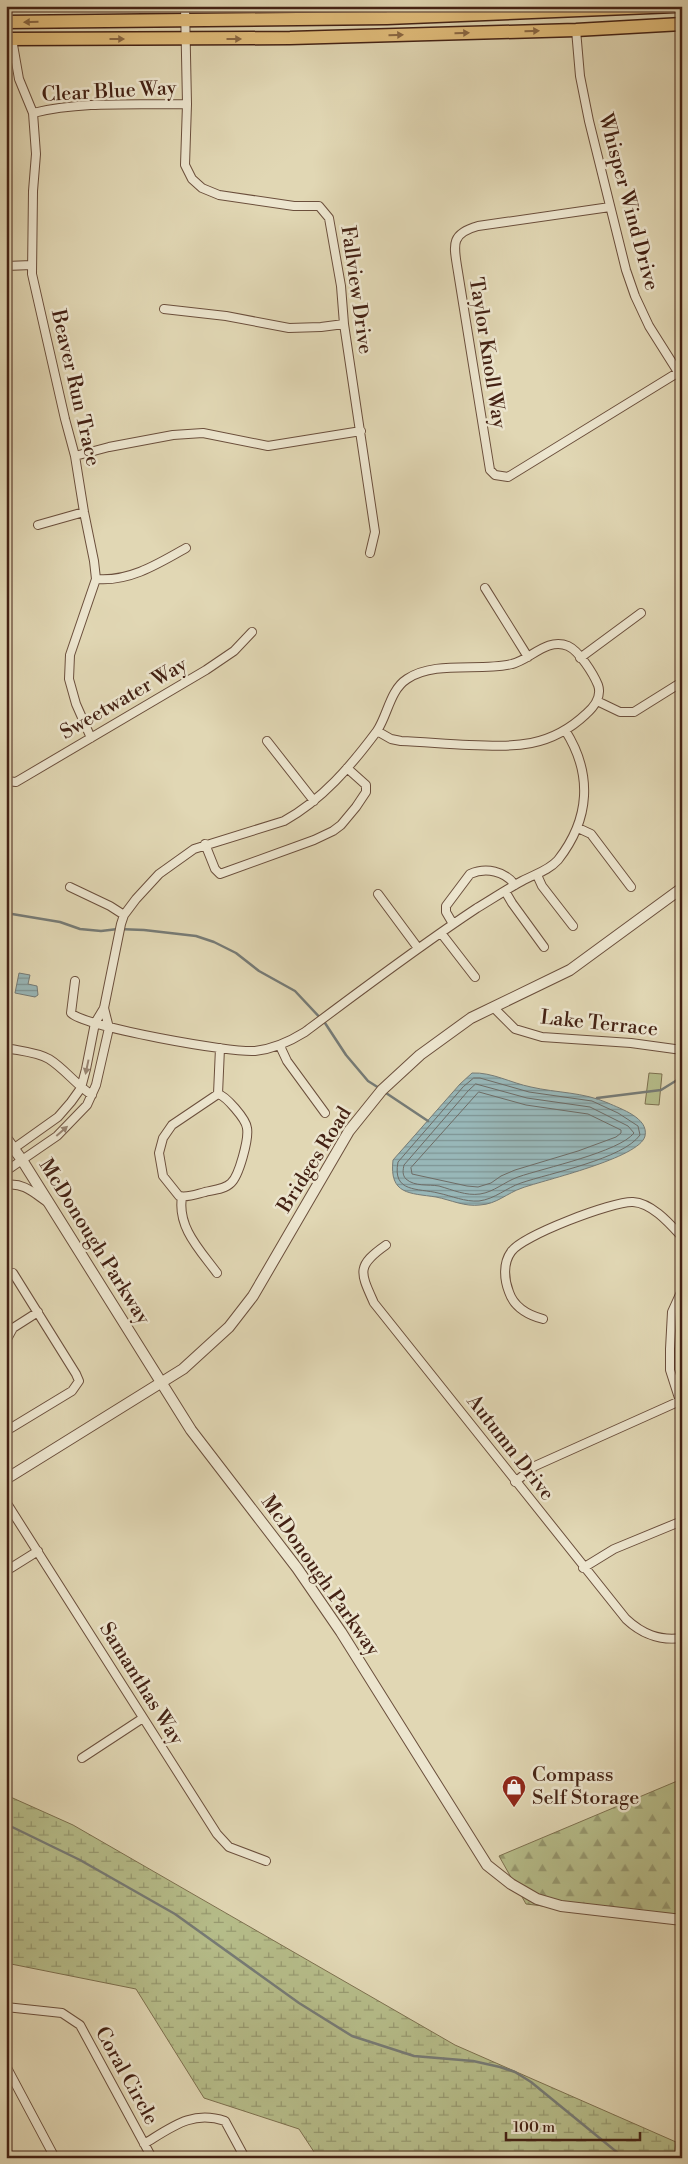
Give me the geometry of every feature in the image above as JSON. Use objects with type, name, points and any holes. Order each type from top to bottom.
[{"type":"main road","points":[[6,22],[387,18],[475,10],[675,6]]},
{"type":"main road","points":[[9,39],[290,38],[576,30],[682,24]]},
{"type":"street","name":"Fallview Drive","points":[[185,6],[187,104],[185,165],[192,180],[202,188],[219,195],[294,206],[319,206],[329,218],[341,286],[344,324],[375,532],[370,553]]},
{"type":"street","name":"Whisper Wind Drive","points":[[576,30],[580,76],[626,270],[635,296],[649,326],[680,371]]},
{"type":"street","name":"Beaver Run Trace","points":[[9,39],[19,79],[33,113],[36,154],[33,191],[32,265],[41,319],[75,456],[94,561],[96,579],[70,655],[69,680],[76,704],[91,738]]},
{"type":"street","name":"Clear Blue Way","points":[[33,113],[50,109],[80,107],[187,104]]},
{"type":"street","name":"Taylor Knoll Way","points":[[610,207],[482,225],[466,229],[456,239],[454,245],[490,470],[494,475],[508,477],[680,371]]},
{"type":"street","points":[[6,266],[32,265]]},
{"type":"street","points":[[164,309],[226,316],[289,328],[344,324]]},
{"type":"street","points":[[75,456],[145,439],[173,435],[203,433],[268,446],[361,431]]},
{"type":"street","points":[[38,525],[84,512]]},
{"type":"street","points":[[96,579],[113,580],[130,576],[186,548]]},
{"type":"street","points":[[485,588],[528,656]]},
{"type":"street","points":[[580,658],[641,613]]},
{"type":"street","name":"Sweetwater Way","points":[[6,781],[16,782],[206,670],[234,650],[252,632]]},
{"type":"street","points":[[10,1151],[58,1116],[81,1088],[95,1024],[104,1008],[116,944],[124,915],[159,874],[188,852],[205,844],[284,821],[314,801],[347,768],[377,730],[385,717],[394,692],[402,682],[413,676],[435,670],[511,665],[556,644],[567,646],[580,658],[598,686],[597,700],[590,711],[565,730],[538,742],[513,747],[401,741],[391,739],[377,730]]},
{"type":"street","points":[[597,700],[620,712],[634,712],[682,682]]},
{"type":"street","points":[[75,981],[71,1013],[95,1024],[220,1048],[254,1051],[280,1046],[305,1032],[453,924],[514,885],[550,868],[558,860],[578,828],[584,807],[585,789],[576,748],[565,730]]},
{"type":"street","points":[[267,741],[314,801]]},
{"type":"street","points":[[205,844],[215,869],[220,874],[324,836],[341,825],[366,792],[366,785],[347,768]]},
{"type":"street","points":[[578,828],[591,834],[632,887]]},
{"type":"street","points":[[453,924],[447,915],[446,906],[470,874],[483,871],[499,872],[506,875],[514,885]]},
{"type":"street","points":[[537,875],[542,886],[574,926]]},
{"type":"street","points":[[70,887],[110,906],[124,915]]},
{"type":"street","name":"Bridges Road","points":[[6,1479],[184,1369],[229,1327],[253,1296],[349,1131],[382,1090],[420,1054],[471,1018],[570,970],[682,888]]},
{"type":"street","points":[[505,891],[544,947]]},
{"type":"street","points":[[378,894],[418,948]]},
{"type":"street","points":[[441,933],[476,977]]},
{"type":"street","name":"Lake Terrace","points":[[493,1007],[515,1029],[542,1037],[621,1042],[682,1050]]},
{"type":"street","points":[[6,1171],[65,1129],[87,1105],[101,1068],[109,1028],[104,1008]]},
{"type":"street","points":[[280,1046],[287,1061],[325,1113]]},
{"type":"street","points":[[6,1048],[48,1059],[81,1088],[92,1095]]},
{"type":"street","points":[[218,1094],[220,1048]]},
{"type":"street","points":[[218,1094],[226,1098],[247,1126],[248,1136],[237,1174],[232,1183],[224,1187],[182,1197],[176,1194],[163,1176],[159,1161],[160,1146],[172,1125],[218,1094]]},
{"type":"street","name":"McDonough Parkway","points":[[6,1138],[10,1151],[22,1160],[191,1430],[297,1568],[341,1632],[487,1865],[511,1884],[537,1899],[561,1906],[682,1920]]},
{"type":"street","points":[[6,1185],[15,1184],[26,1187],[49,1203]]},
{"type":"street","points":[[182,1197],[181,1210],[186,1228],[217,1273]]},
{"type":"street","points":[[543,1318],[532,1316],[511,1299],[505,1282],[506,1265],[511,1251],[521,1243],[551,1228],[608,1206],[633,1202],[648,1207],[668,1222],[682,1236]]},
{"type":"street","name":"Autumn Drive","points":[[386,1245],[369,1258],[363,1268],[363,1280],[374,1303],[583,1568],[626,1619],[637,1629],[650,1636],[669,1640],[682,1638]]},
{"type":"street","points":[[6,1432],[72,1390],[78,1383],[76,1374],[13,1273]]},
{"type":"street","points":[[515,1482],[535,1466],[681,1400],[670,1370],[670,1350],[672,1312],[682,1290]]},
{"type":"street","points":[[6,1341],[14,1328],[38,1312]]},
{"type":"street","name":"Samanthas Way","points":[[6,1502],[217,1834],[230,1847],[266,1861]]},
{"type":"street","points":[[583,1568],[614,1549],[682,1521]]},
{"type":"street","points":[[6,1571],[38,1551]]},
{"type":"street","points":[[82,1758],[143,1718]]},
{"type":"street","name":"Coral Circle","points":[[6,2007],[62,2013],[80,2025],[152,2158]]},
{"type":"street","points":[[6,2066],[55,2158]]},
{"type":"street","points":[[144,2144],[174,2126],[197,2117],[216,2118],[225,2121],[245,2158]]},
{"type":"green space","points":[[649,1073],[662,1074],[659,1105],[645,1104]]},
{"type":"green space","points":[[682,1779],[682,1922],[526,1904],[499,1856]]},
{"type":"green space","points":[[6,1795],[73,1825],[455,2045],[676,2142],[674,2158],[318,2158],[299,2129],[204,2098],[136,1989],[6,1963]]},
{"type":"water","points":[[19,973],[30,975],[28,984],[37,986],[38,995],[35,997],[15,993]]},
{"type":"water","points":[[472,1073],[487,1074],[531,1087],[599,1099],[626,1111],[638,1119],[643,1124],[645,1136],[639,1144],[610,1160],[522,1188],[486,1204],[463,1204],[403,1190],[394,1180],[393,1160]]},
{"type":"waterway","points":[[6,913],[60,922],[80,929],[101,931],[118,929],[144,930],[196,936],[214,942],[236,953],[259,971],[295,991],[325,1023],[346,1055],[368,1081],[379,1088]]},
{"type":"waterway","points":[[597,1098],[661,1090],[682,1077]]},
{"type":"waterway","points":[[383,1091],[428,1121]]},
{"type":"waterway","points":[[6,1824],[80,1860],[175,1914],[299,2003],[352,2036],[414,2056],[473,2061],[515,2072],[531,2082],[624,2158]]},
{"type":"place","name":"Compass Self Storage","points":[[514,1808]]}]
